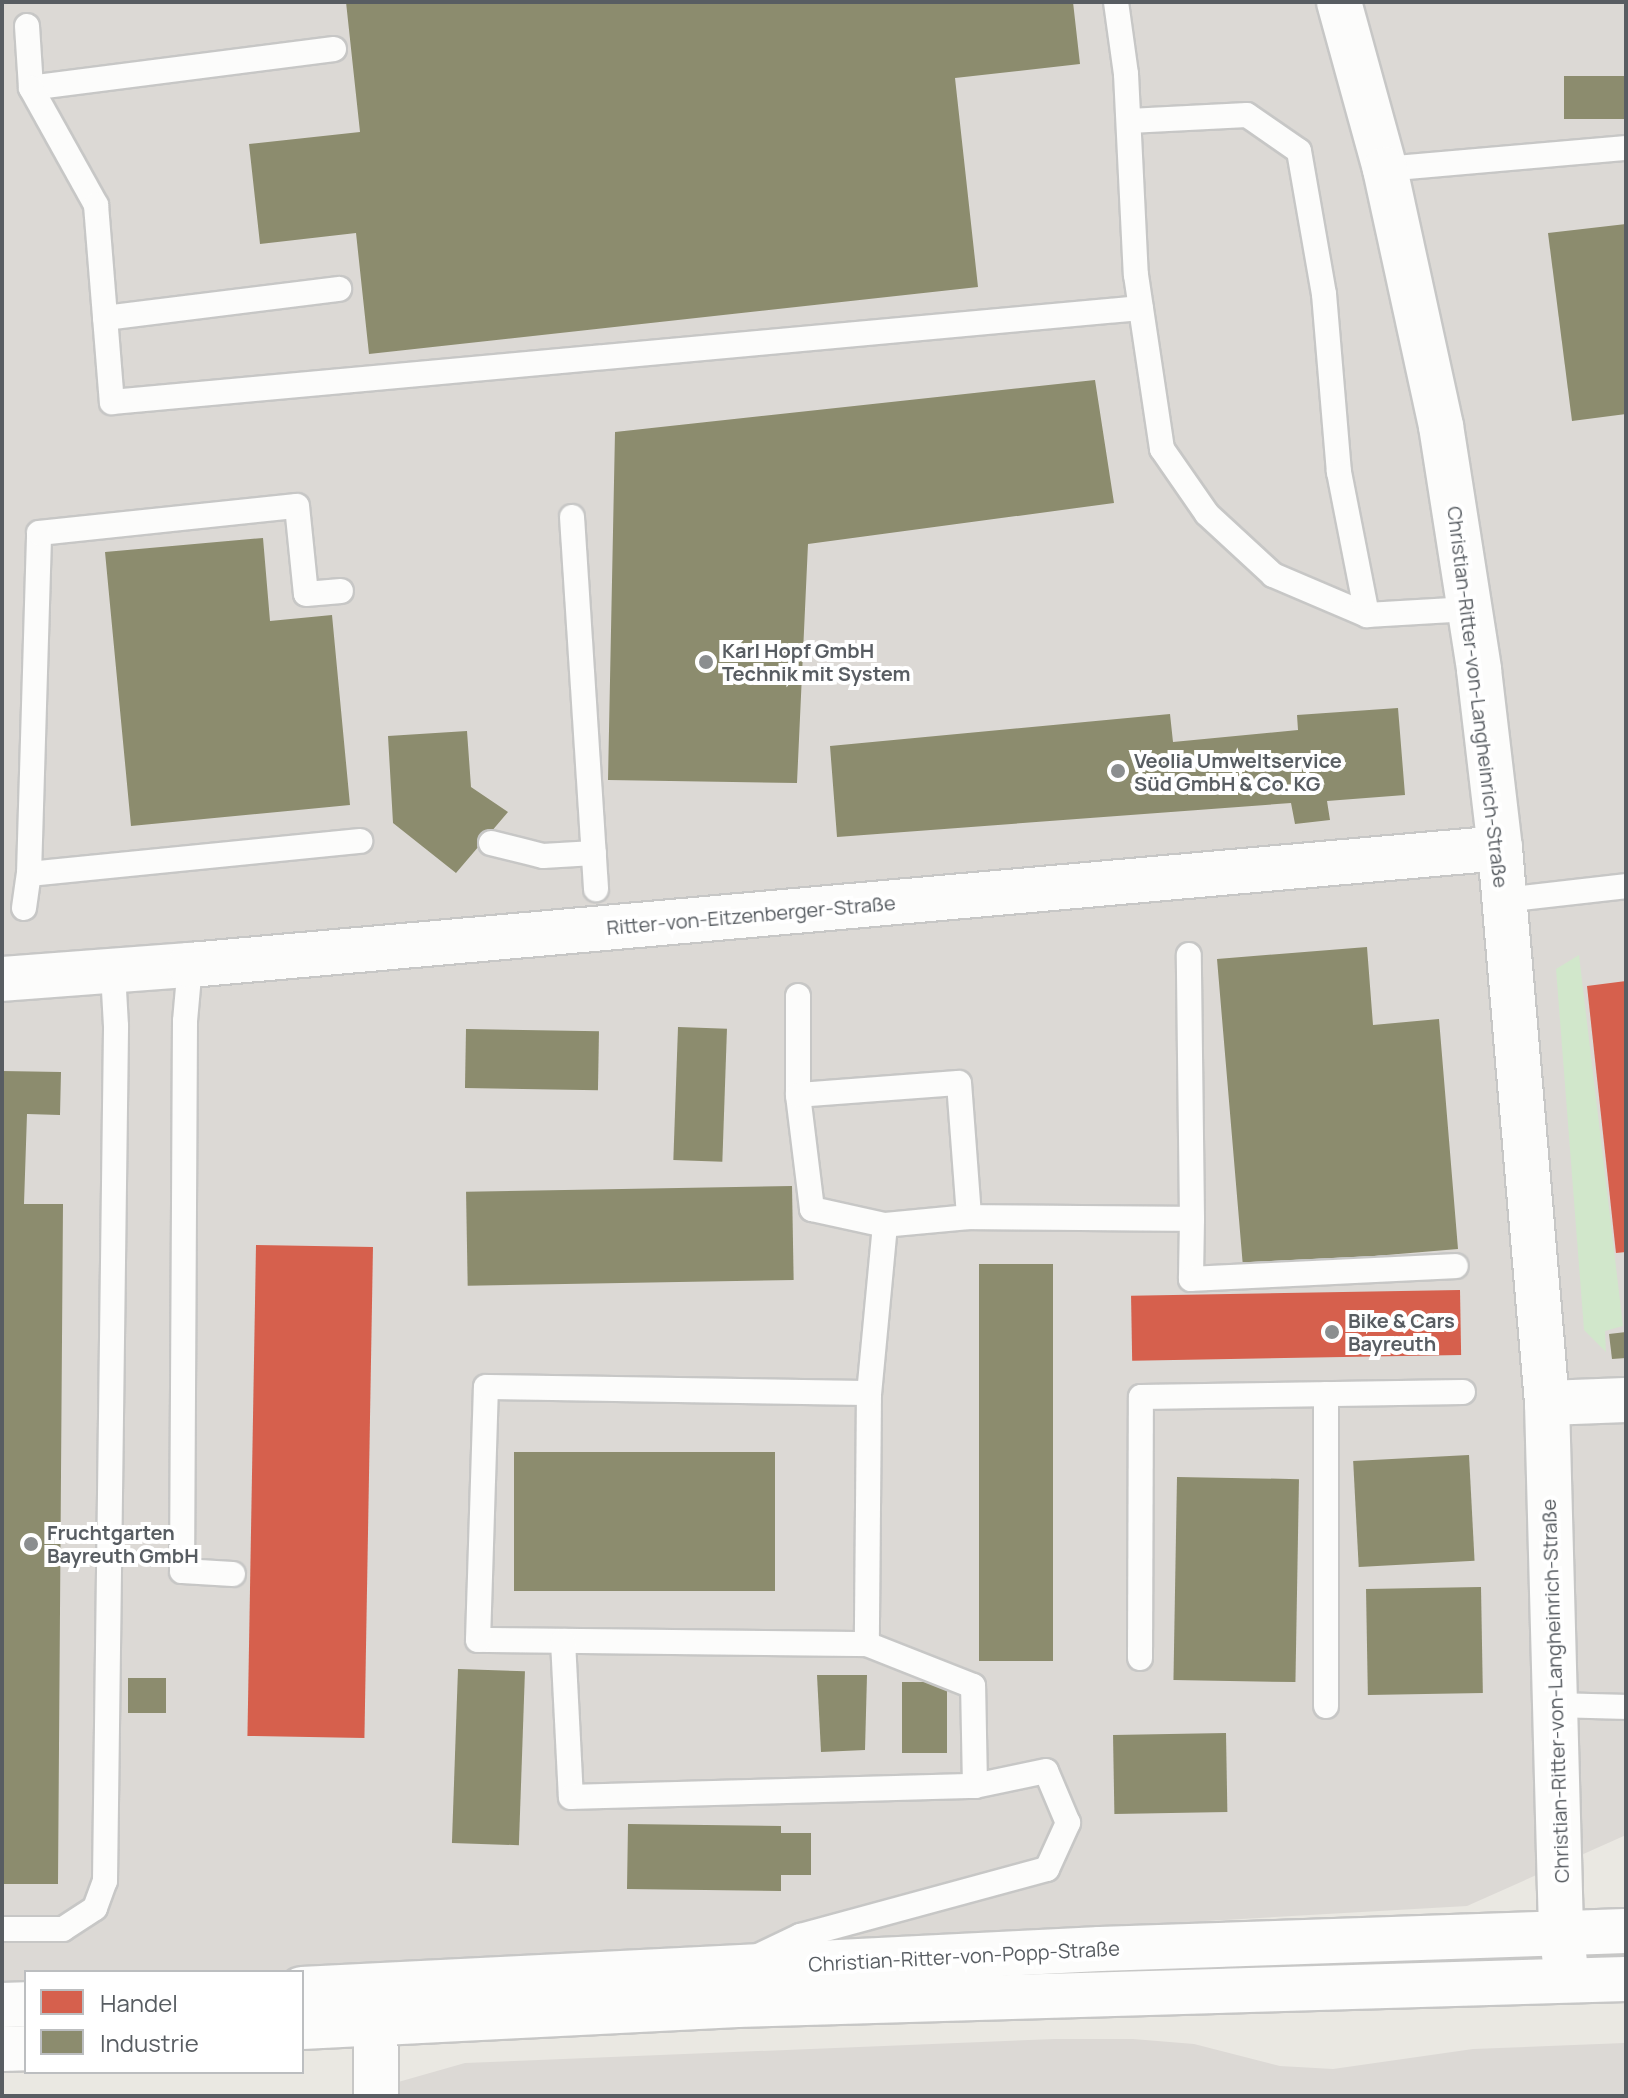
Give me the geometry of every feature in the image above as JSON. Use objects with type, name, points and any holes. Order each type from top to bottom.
[{"type":"street","name":"Christian-Ritter-von-Langheinrich-Straße","points":[[1339,2],[1385,169],[1441,426],[1500,848],[1547,1403],[1561,1931],[1567,1978]]},
{"type":"street","name":"Ritter-von-Eitzenberger-Straße","points":[[2,979],[113,972],[1500,848]]},
{"type":"street","points":[[1547,1403],[1626,1400]]},
{"type":"street","name":"Christian-Ritter-von-Popp-Straße","points":[[304,2026],[375,2004],[733,1967],[1561,1931],[1626,1931]]},
{"type":"street","name":"Christian-Ritter-von-Popp-Straße","points":[[304,1989],[375,2004],[753,2004],[1567,1978],[1626,1979]]},
{"type":"street","points":[[2,2005],[24,2004]]},
{"type":"street","points":[[375,2004],[376,2096]]},
{"type":"street","points":[[2,2049],[24,2048]]},
{"type":"lane","points":[[1116,2],[1129,121],[1141,308],[1162,449],[1207,514],[1273,575],[1367,615],[1469,609]]},
{"type":"lane","points":[[27,26],[31,88],[96,205],[112,402],[1141,308]]},
{"type":"lane","points":[[31,88],[334,49]]},
{"type":"lane","points":[[1129,121],[1247,115],[1299,151],[1324,294],[1339,472],[1367,615]]},
{"type":"lane","points":[[1385,169],[1626,148]]},
{"type":"lane","points":[[105,318],[339,289]]},
{"type":"lane","points":[[24,908],[29,874],[39,533],[297,506],[306,594],[341,591]]},
{"type":"lane","points":[[572,517],[596,889]]},
{"type":"lane","points":[[29,874],[360,841]]},
{"type":"lane","points":[[491,843],[543,856],[594,853]]},
{"type":"lane","points":[[1504,900],[1626,886]]},
{"type":"lane","points":[[1189,955],[1191,1279],[1456,1266]]},
{"type":"lane","points":[[190,965],[185,1021],[182,1571],[233,1574]]},
{"type":"lane","points":[[2,1929],[63,1929],[95,1908],[105,1881],[116,1026],[113,972]]},
{"type":"lane","points":[[798,996],[798,1095],[812,1209],[885,1225],[969,1217],[1192,1219]]},
{"type":"lane","points":[[798,1095],[959,1083],[969,1217]]},
{"type":"lane","points":[[867,1644],[869,1393],[885,1225]]},
{"type":"lane","points":[[869,1393],[486,1387],[478,1640],[867,1644],[973,1686],[975,1786]]},
{"type":"lane","points":[[1140,1658],[1141,1397],[1463,1392]]},
{"type":"lane","points":[[1326,1394],[1326,1706]]},
{"type":"lane","points":[[563,1641],[571,1797],[975,1786],[1046,1771],[1068,1823],[1047,1869],[800,1936],[733,1967]]},
{"type":"lane","points":[[1556,1705],[1626,1707]]},
{"type":"shaded area","points":[[2,2],[1626,2],[1626,1835],[1467,1906],[304,1973],[304,1970],[24,1970],[24,1988],[2,1990]]},
{"type":"shaded area","points":[[1055,2039],[1133,2039],[1194,2044],[1280,2066],[1333,2069],[1473,2049],[1624,2043],[1626,2096],[349,2096],[465,2063]]},
{"type":"green space","points":[[1579,955],[1623,1326],[1605,1331],[1606,1352],[1584,1330],[1556,969]]},
{"type":"building: Handel","points":[[1626,981],[1626,1252],[1616,1253],[1587,986]]},
{"type":"building: Handel","points":[[256,1245],[373,1247],[364,1738],[247,1736]]},
{"type":"building: Handel","points":[[1460,1290],[1461,1355],[1132,1361],[1131,1296]]},
{"type":"building: Industrie","points":[[346,2],[1073,2],[1080,64],[955,78],[978,287],[369,354],[356,233],[260,244],[249,144],[360,132]]},
{"type":"building: Industrie","points":[[1564,76],[1626,76],[1626,119],[1564,119]]},
{"type":"building: Industrie","points":[[1626,224],[1626,414],[1572,421],[1548,233]]},
{"type":"building: Industrie","name":"Karl Hopf GmbH Technik mit System","points":[[1095,380],[1114,503],[808,544],[797,783],[608,780],[615,432]]},
{"type":"building: Industrie","points":[[263,538],[270,621],[332,615],[350,805],[131,826],[105,552]]},
{"type":"building: Industrie","name":"Veolia Umweltservice Süd GmbH & Co. KG","points":[[1398,708],[1405,795],[1327,801],[1330,820],[1295,824],[1291,803],[837,837],[830,746],[1170,714],[1173,742],[1298,730],[1297,715]]},
{"type":"building: Industrie","points":[[467,731],[471,787],[508,812],[456,873],[393,823],[388,736]]},
{"type":"building: Industrie","points":[[1367,947],[1373,1025],[1439,1019],[1458,1249],[1243,1267],[1217,959]]},
{"type":"building: Industrie","points":[[678,1027],[727,1029],[722,1162],[673,1160]]},
{"type":"building: Industrie","points":[[466,1029],[599,1031],[598,1090],[465,1088]]},
{"type":"building: Industrie","name":"Fruchtgarten Bayreuth GmbH","points":[[2,1071],[61,1072],[60,1115],[27,1114],[24,1204],[63,1204],[58,1884],[2,1884]]},
{"type":"building: Industrie","points":[[792,1186],[794,1280],[468,1286],[466,1192]]},
{"type":"building: Industrie","points":[[979,1264],[1053,1264],[1053,1661],[979,1661]]},
{"type":"building: Industrie","points":[[1626,1332],[1626,1358],[1612,1359],[1609,1334]]},
{"type":"building: Industrie","points":[[514,1452],[775,1452],[775,1591],[514,1591]]},
{"type":"building: Industrie","points":[[1469,1455],[1475,1561],[1359,1567],[1353,1461]]},
{"type":"building: Industrie","points":[[1177,1477],[1299,1479],[1295,1682],[1173,1680]]},
{"type":"building: Industrie","points":[[1481,1587],[1483,1693],[1368,1695],[1366,1589]]},
{"type":"building: Industrie","points":[[458,1669],[525,1671],[519,1845],[452,1843]]},
{"type":"building: Industrie","points":[[817,1675],[867,1675],[865,1750],[821,1752]]},
{"type":"building: Industrie","points":[[128,1678],[166,1678],[166,1713],[128,1713]]},
{"type":"building: Industrie","points":[[902,1682],[947,1682],[947,1753],[902,1753]]},
{"type":"building: Industrie","points":[[1226,1733],[1227,1812],[1114,1814],[1113,1735]]},
{"type":"building: Industrie","points":[[628,1824],[781,1826],[781,1833],[811,1833],[811,1875],[781,1875],[781,1891],[627,1889]]},
{"type":"place","name":"Karl Hopf GmbH Technik mit System","points":[[706,662]]},
{"type":"place","name":"Veolia Umweltservice Süd GmbH & Co. KG","points":[[1118,771]]},
{"type":"place","name":"Bike & Cars Bayreuth","points":[[1332,1332]]},
{"type":"place","name":"Fruchtgarten Bayreuth GmbH","points":[[31,1544]]}]
